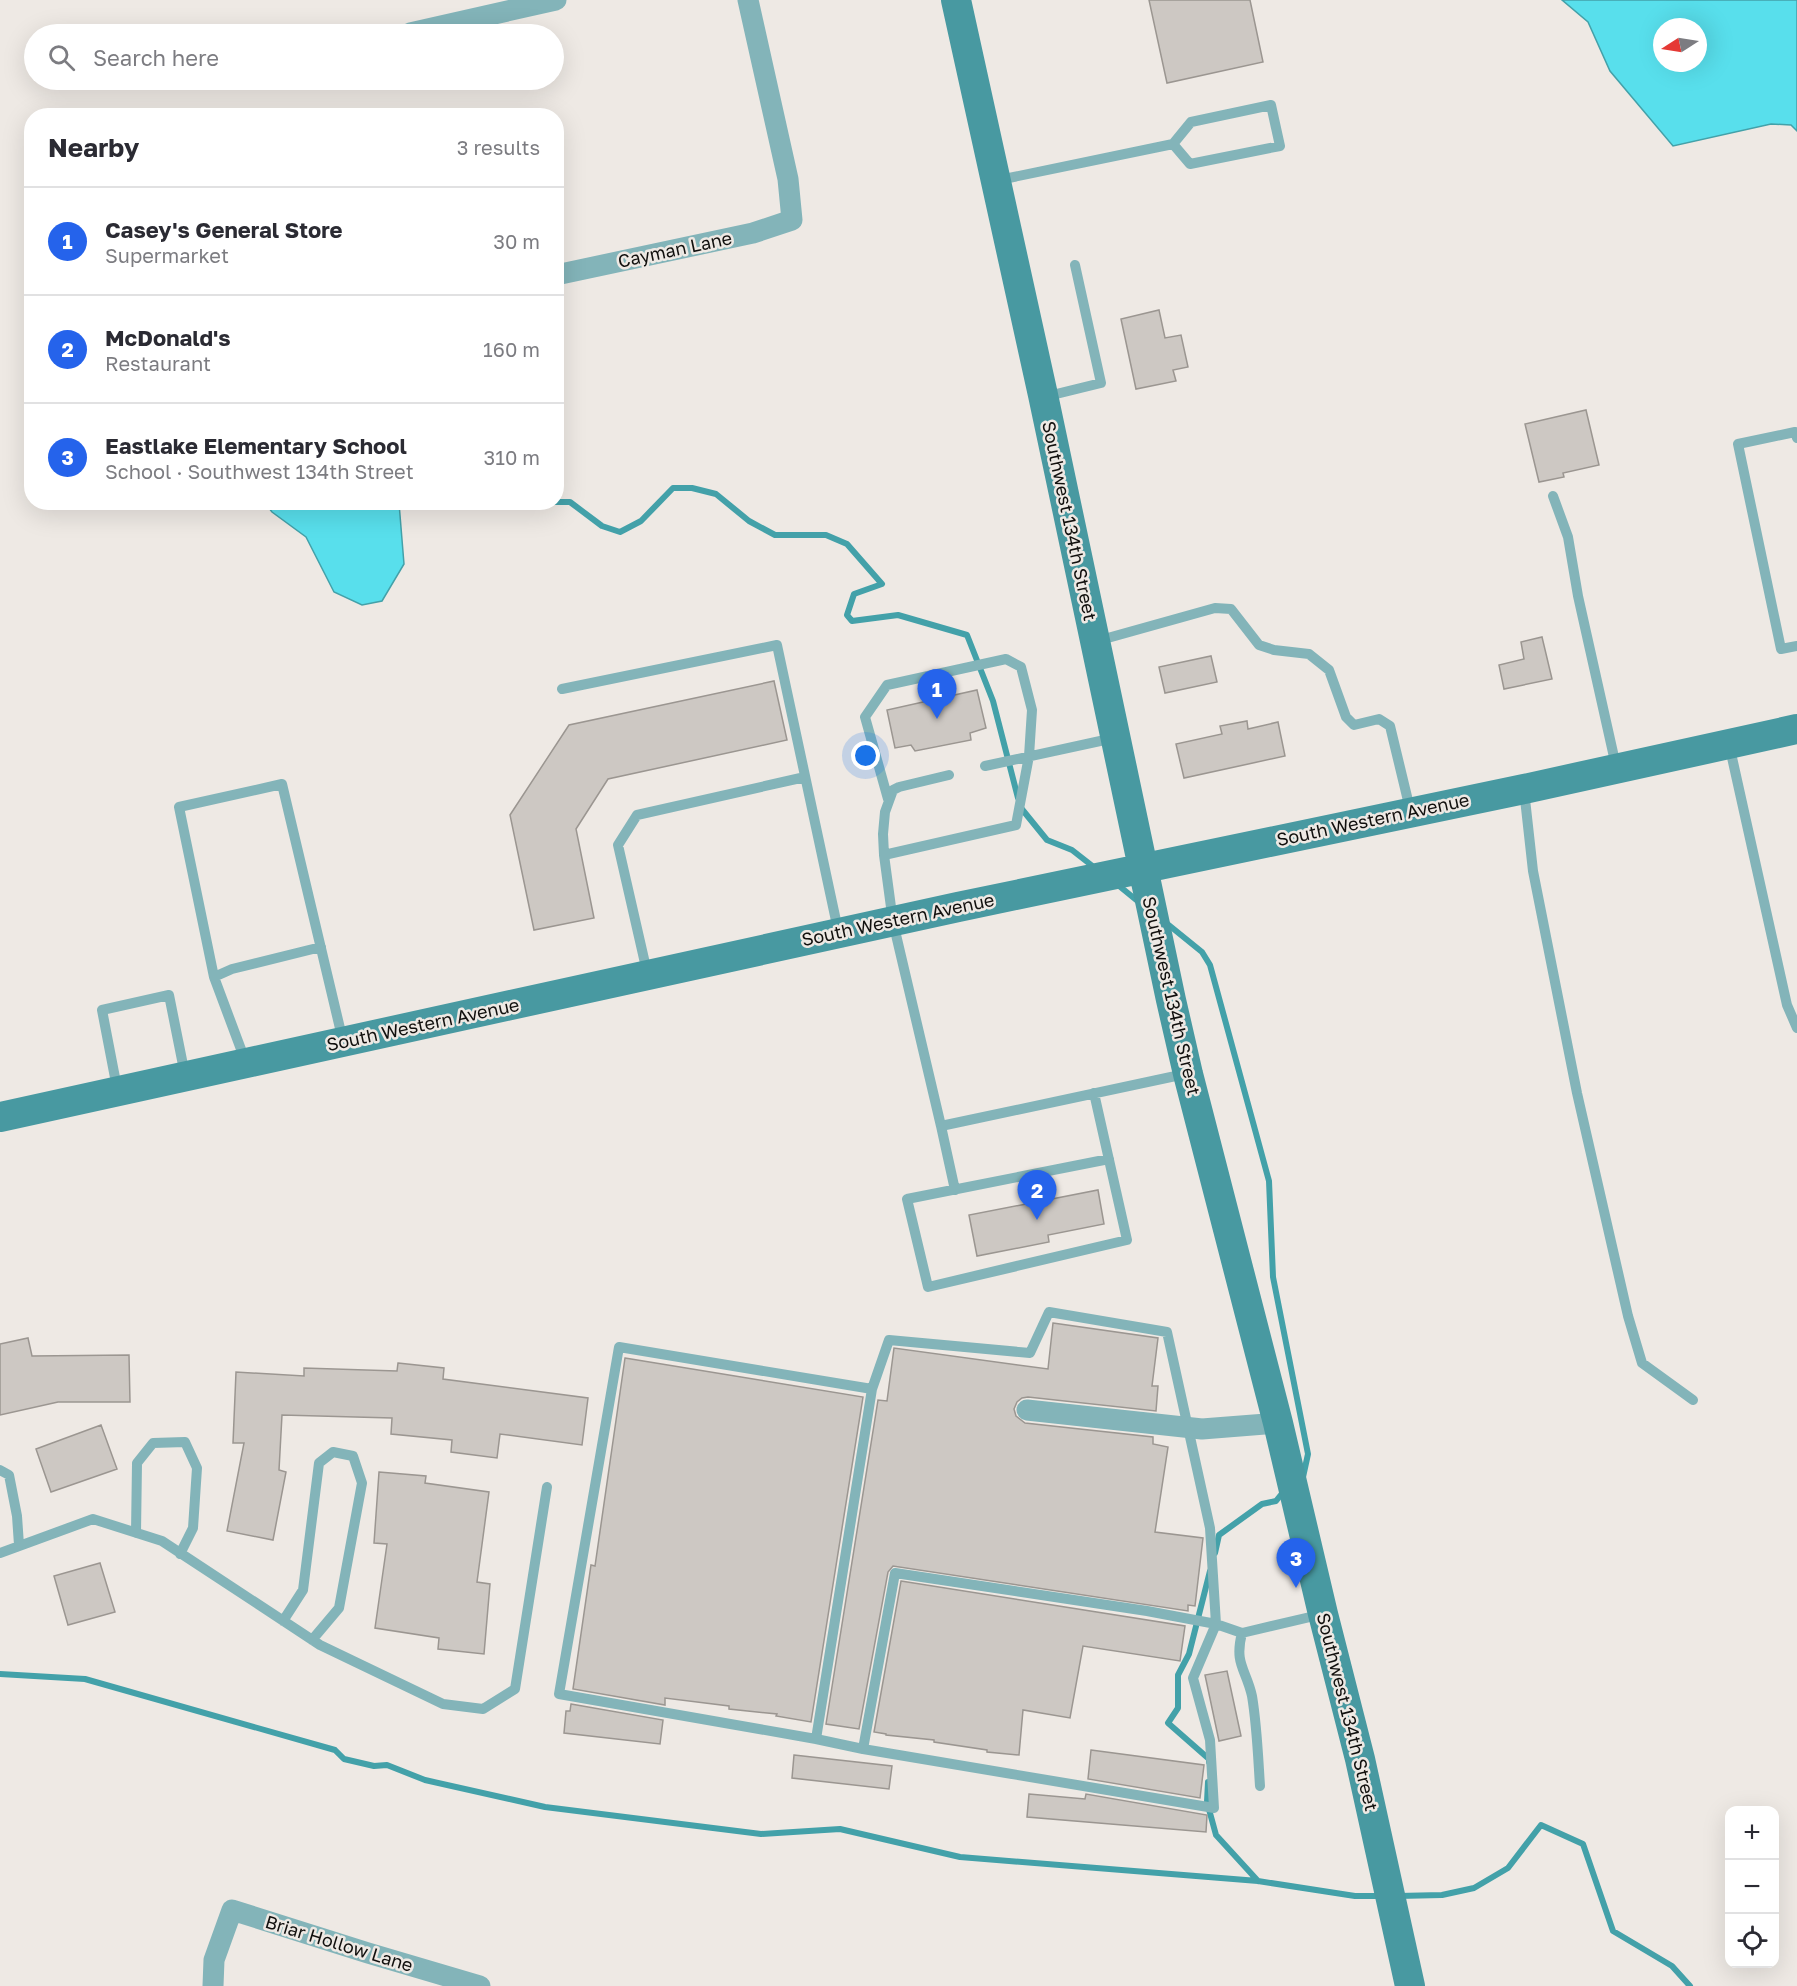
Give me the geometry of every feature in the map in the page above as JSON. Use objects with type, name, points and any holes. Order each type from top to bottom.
[{"type":"main road","name":"Southwest 134th Street","points":[[956,0],[1044,397],[1142,867],[1188,1074],[1278,1423],[1383,1859],[1410,1986]]},
{"type":"main road","name":"South Western Avenue","points":[[0,1117],[1142,867],[1411,813],[1797,729]]},
{"type":"street","points":[[450,24],[556,0]]},
{"type":"street","name":"Cayman Lane","points":[[564,273],[753,233],[792,220],[788,179],[748,0]]},
{"type":"street","points":[[1027,1410],[1202,1429],[1278,1423]]},
{"type":"street","name":"Briar Hollow Lane","points":[[213,1986],[214,1960],[232,1910],[478,1986]]},
{"type":"lane","points":[[995,180],[1173,144],[1191,122],[1271,105],[1281,146],[1190,164],[1173,144]]},
{"type":"lane","points":[[1044,397],[1101,383],[1075,265]]},
{"type":"lane","points":[[1797,438],[1796,432],[1738,444],[1782,649],[1797,646]]},
{"type":"lane","points":[[1553,496],[1568,537],[1578,596],[1617,769]]},
{"type":"lane","points":[[1095,642],[1215,608],[1231,609],[1259,645],[1274,650],[1309,654],[1329,670],[1346,717],[1354,724],[1379,719],[1390,726],[1411,813]]},
{"type":"lane","points":[[562,689],[777,645],[839,934]]},
{"type":"lane","points":[[884,855],[1016,825],[1029,756],[1032,710],[1021,667],[1005,659],[887,685],[865,717],[888,799]]},
{"type":"lane","points":[[985,766],[1115,738]]},
{"type":"lane","points":[[1729,744],[1787,1005],[1797,1028]]},
{"type":"lane","points":[[949,775],[899,786],[893,790],[888,799],[883,834],[893,922],[955,1190]]},
{"type":"lane","points":[[648,976],[618,845],[637,815],[805,777]]},
{"type":"lane","points":[[247,1064],[214,977],[179,807],[282,784],[344,1042]]},
{"type":"lane","points":[[1524,789],[1533,871],[1577,1093],[1628,1316],[1642,1363],[1693,1400]]},
{"type":"lane","points":[[214,977],[232,969],[321,947]]},
{"type":"lane","points":[[118,1092],[102,1010],[169,995],[185,1077]]},
{"type":"lane","points":[[941,1126],[1188,1074]]},
{"type":"lane","points":[[1094,1093],[1109,1159],[1127,1240],[928,1287],[907,1199],[1109,1159]]},
{"type":"lane","points":[[816,1739],[872,1389],[889,1340],[1030,1353],[1048,1312],[1167,1332],[1210,1528],[1216,1624],[1193,1678],[1210,1740],[1214,1809],[559,1694],[619,1347],[872,1389]]},
{"type":"lane","points":[[136,1533],[137,1463],[153,1443],[184,1442],[197,1468],[193,1528],[180,1554]]},
{"type":"lane","points":[[283,1621],[303,1590],[319,1463],[333,1452],[353,1456],[362,1483],[339,1608],[312,1640]]},
{"type":"lane","points":[[0,1470],[9,1475],[17,1516],[19,1545]]},
{"type":"lane","points":[[0,1553],[93,1519],[162,1541],[312,1640],[443,1704],[483,1709],[516,1689],[547,1487]]},
{"type":"lane","points":[[862,1749],[895,1573],[1147,1611],[1216,1624],[1242,1633],[1323,1614]]},
{"type":"lane","points":[[1242,1633],[1238,1649],[1239,1662],[1251,1693],[1256,1723],[1260,1786]]},
{"type":"water","points":[[1562,0],[1797,0],[1797,131],[1791,125],[1771,124],[1673,146],[1610,71],[1588,22]]},
{"type":"water","points":[[270,510],[400,510],[404,564],[382,601],[362,605],[334,592],[306,537]]},
{"type":"building","points":[[1149,0],[1250,0],[1263,62],[1167,83]]},
{"type":"building","points":[[1159,310],[1165,338],[1181,335],[1188,367],[1173,370],[1176,381],[1136,389],[1121,319]]},
{"type":"building","points":[[1586,410],[1599,465],[1563,473],[1564,477],[1539,482],[1525,424]]},
{"type":"building","points":[[1542,637],[1552,679],[1504,689],[1499,665],[1524,659],[1521,642]]},
{"type":"building","points":[[1211,656],[1217,682],[1165,693],[1159,667]]},
{"type":"building","points":[[774,681],[787,740],[608,779],[576,829],[594,918],[534,930],[510,815],[569,725]]},
{"type":"building","points":[[977,690],[986,728],[970,733],[971,740],[915,751],[911,745],[895,748],[887,710]]},
{"type":"building","points":[[1247,721],[1248,729],[1278,722],[1285,756],[1184,778],[1176,744],[1222,734],[1220,726]]},
{"type":"building","points":[[1098,1190],[1104,1224],[1048,1235],[1049,1242],[977,1256],[969,1215]]},
{"type":"building","points":[[1053,1323],[1158,1338],[1152,1386],[1158,1386],[1156,1411],[1028,1397],[1017,1402],[1014,1409],[1016,1416],[1025,1423],[1153,1437],[1153,1444],[1168,1447],[1155,1532],[1203,1538],[1195,1606],[1188,1605],[1188,1611],[893,1566],[888,1572],[859,1729],[826,1724],[878,1400],[887,1401],[894,1348],[1048,1369]]},
{"type":"building","points":[[28,1338],[32,1356],[129,1355],[130,1402],[58,1402],[0,1415],[0,1344]]},
{"type":"building","points":[[625,1358],[863,1397],[811,1722],[776,1716],[777,1714],[729,1709],[729,1706],[665,1698],[665,1705],[573,1689],[591,1565],[595,1566]]},
{"type":"building","points":[[398,1363],[444,1368],[443,1379],[588,1398],[582,1445],[500,1434],[497,1458],[451,1452],[452,1440],[391,1434],[392,1418],[282,1415],[279,1470],[286,1472],[273,1540],[227,1531],[244,1443],[233,1443],[236,1372],[304,1376],[304,1368],[397,1371]]},
{"type":"building","points":[[101,1425],[117,1469],[51,1492],[36,1449]]},
{"type":"building","points":[[379,1472],[426,1476],[425,1483],[489,1492],[477,1582],[490,1584],[484,1654],[438,1649],[439,1638],[375,1628],[387,1544],[374,1543]]},
{"type":"building","points":[[100,1563],[115,1612],[68,1625],[54,1576]]},
{"type":"building","points":[[901,1581],[1185,1626],[1180,1661],[1083,1646],[1070,1718],[1023,1710],[1019,1755],[987,1752],[987,1750],[934,1742],[934,1740],[874,1732]]},
{"type":"building","points":[[1227,1671],[1241,1736],[1219,1741],[1205,1675]]},
{"type":"building","points":[[571,1704],[663,1720],[660,1744],[564,1733],[566,1711],[570,1711]]},
{"type":"building","points":[[1091,1750],[1204,1765],[1200,1798],[1088,1779]]},
{"type":"building","points":[[794,1755],[892,1766],[889,1789],[792,1778]]},
{"type":"building","points":[[1029,1794],[1085,1799],[1086,1794],[1207,1815],[1206,1832],[1027,1817]]},
{"type":"waterway","points":[[564,502],[570,502],[602,526],[620,532],[641,521],[673,488],[692,488],[716,494],[749,521],[775,535],[826,535],[847,544],[882,584],[854,594],[847,615],[852,621],[898,615],[967,635],[993,701],[1018,798]]},
{"type":"waterway","points":[[1021,808],[1047,840],[1072,850],[1095,868]]},
{"type":"waterway","points":[[1118,885],[1140,903]]},
{"type":"waterway","points":[[1165,922],[1202,952],[1210,965],[1269,1181],[1273,1277],[1308,1454],[1303,1477]]},
{"type":"waterway","points":[[1215,1553],[1219,1535],[1262,1504],[1276,1501],[1284,1491]]},
{"type":"waterway","points":[[1209,1762],[1209,1759],[1168,1723],[1178,1708],[1178,1675],[1189,1654],[1210,1571]]},
{"type":"waterway","points":[[0,1674],[85,1679],[335,1750],[344,1759],[374,1766],[387,1765],[425,1780],[545,1807],[761,1834],[840,1829],[960,1857],[1258,1881],[1355,1896],[1382,1896]]},
{"type":"waterway","points":[[1208,1782],[1207,1802],[1216,1835],[1258,1881]]},
{"type":"waterway","points":[[1398,1896],[1442,1895],[1474,1888],[1508,1868],[1541,1825],[1583,1844],[1613,1931],[1672,1966],[1690,1986]]},
{"type":"place","name":"Casey's General Store","points":[[937,719]]},
{"type":"place","name":"McDonald's","points":[[1037,1220]]},
{"type":"place","name":"Eastlake Elementary School","points":[[1296,1588]]}]
